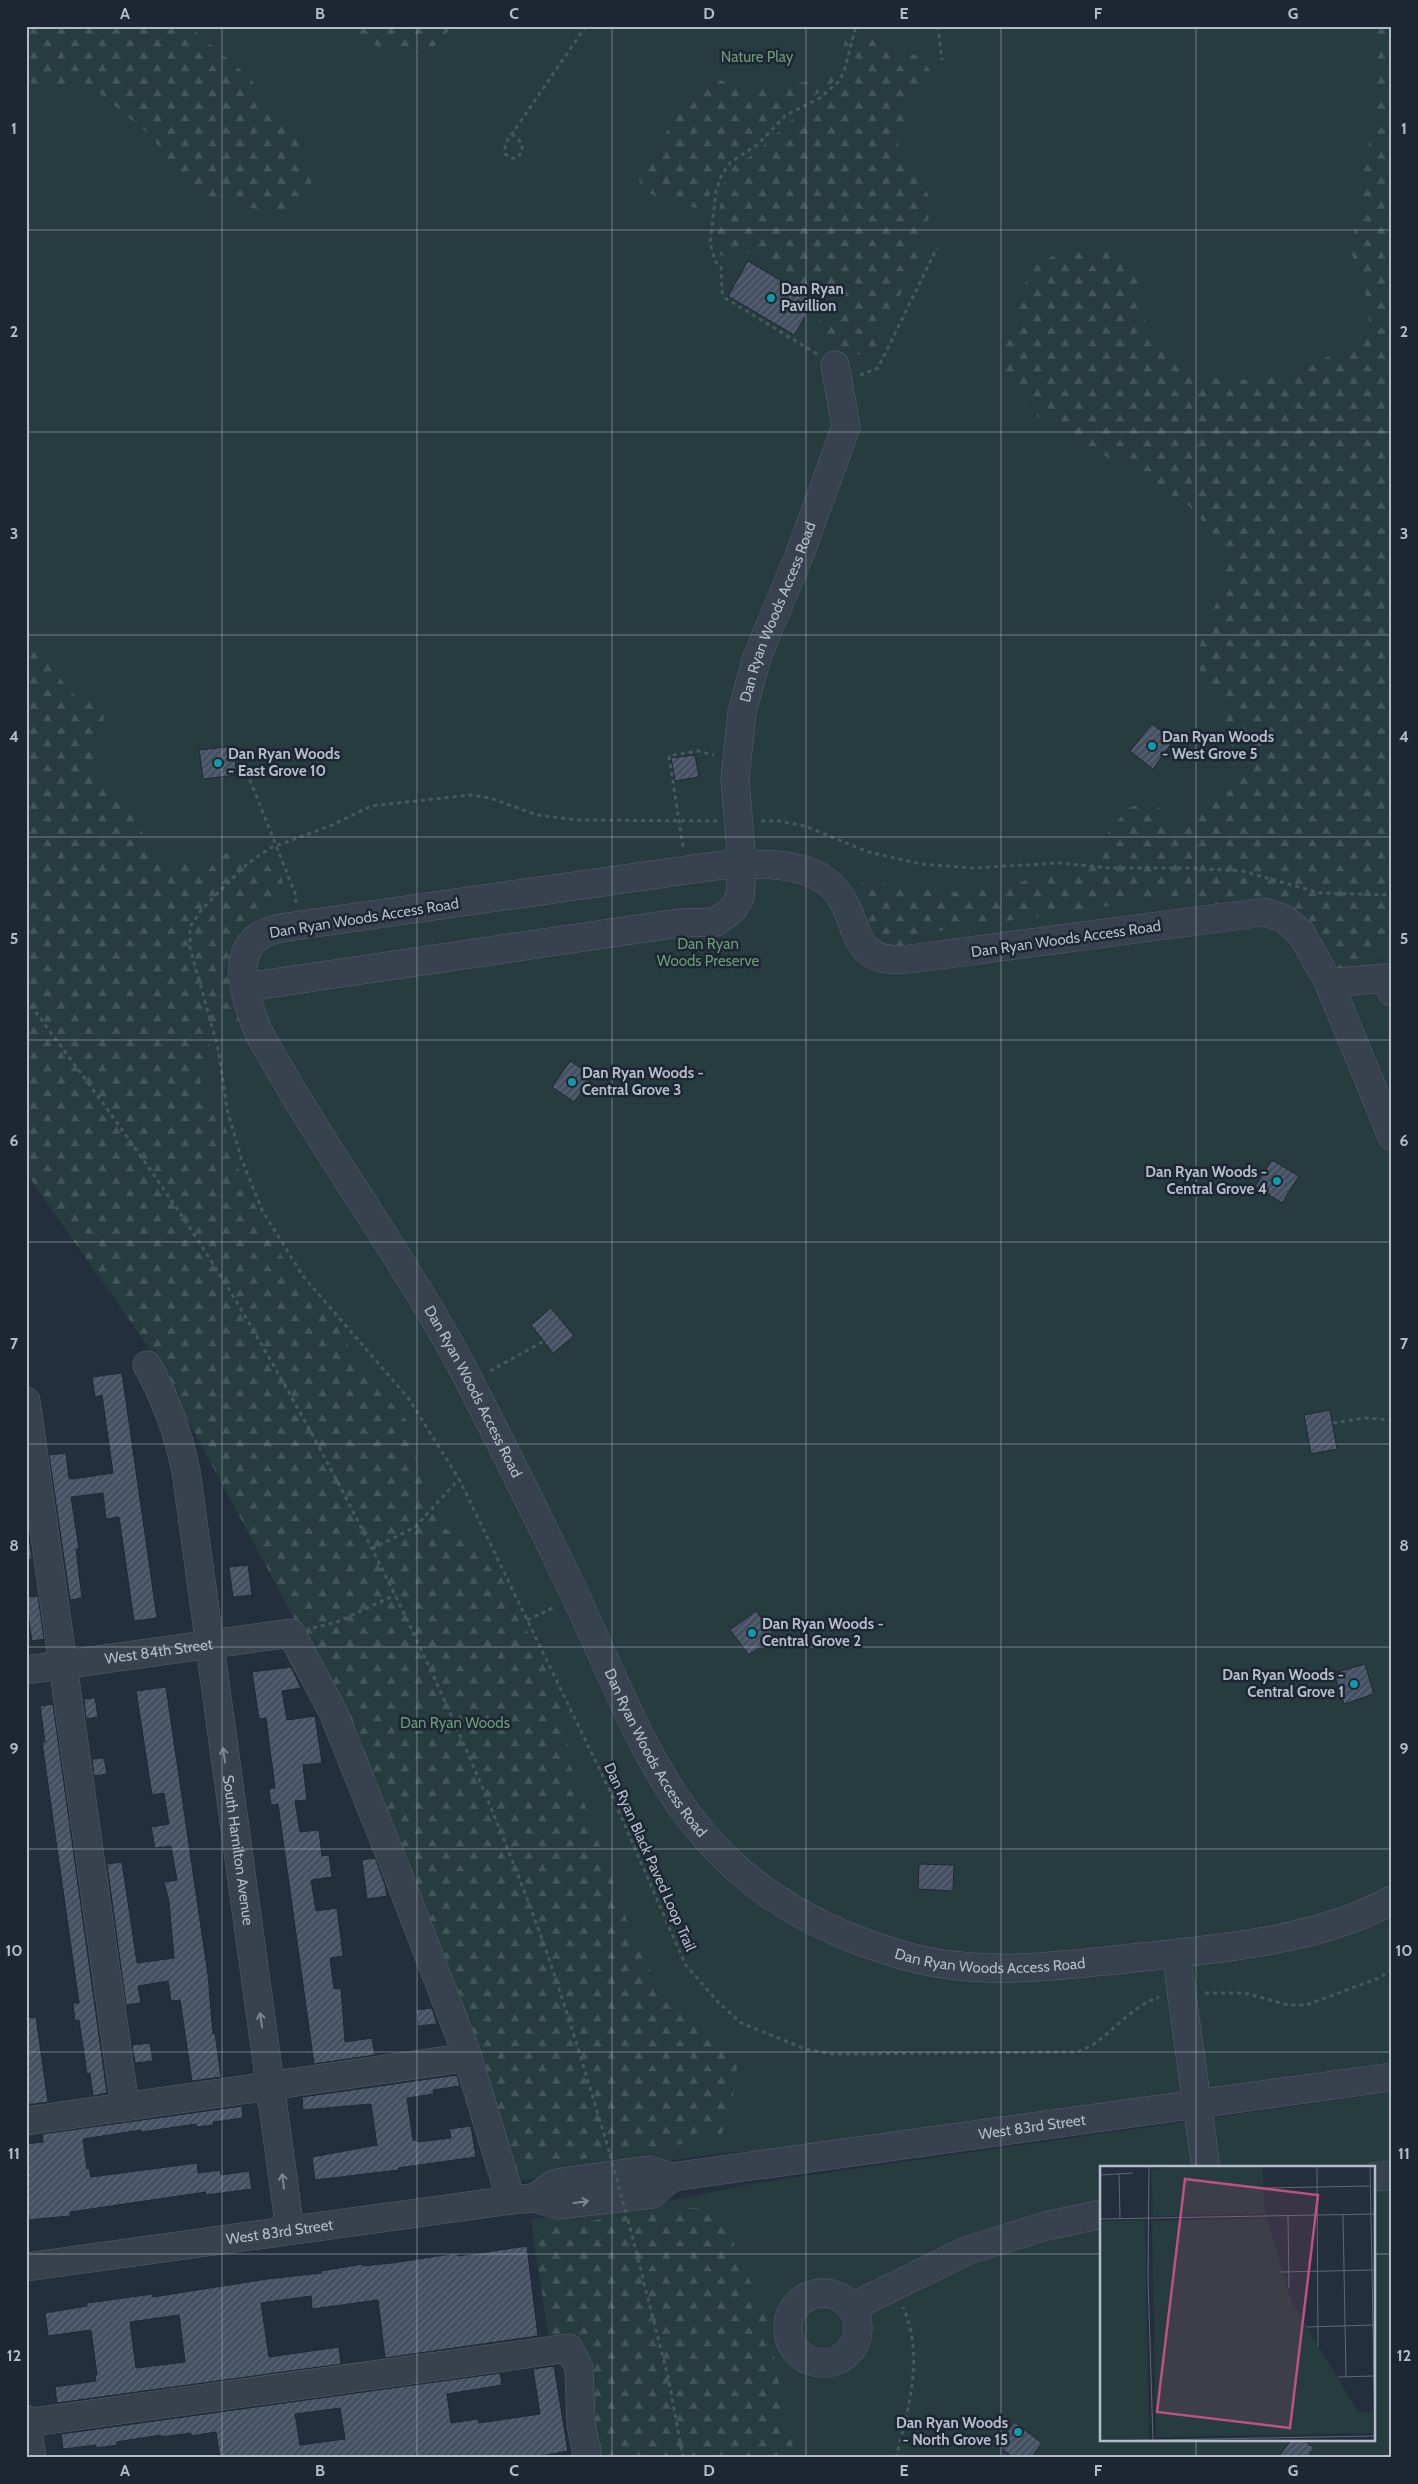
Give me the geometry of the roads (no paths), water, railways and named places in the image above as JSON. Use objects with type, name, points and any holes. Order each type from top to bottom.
[{"type":"street","name":"Dan Ryan Woods Access Road","points":[[742,865],[735,779],[742,712],[757,657],[800,556],[846,427],[837,374]]},
{"type":"street","name":"Dan Ryan Woods Access Road","points":[[1392,1136],[1329,983],[1301,933],[1283,918],[1264,912],[893,961],[880,959],[866,950],[846,907],[837,892],[824,880],[809,872],[789,868],[742,865],[686,870],[299,926],[262,934],[251,943],[244,955],[243,972],[249,1009],[269,1052],[389,1243],[470,1382],[576,1597],[638,1735],[662,1780],[685,1814],[709,1842],[741,1873],[776,1899],[816,1922],[857,1940],[902,1956],[949,1965],[1002,1969],[1060,1966],[1176,1953],[1290,1936],[1328,1927],[1372,1911],[1392,1900]]},
{"type":"street","points":[[246,987],[680,923],[716,922],[734,908],[740,897],[742,865]]},
{"type":"street","points":[[1329,983],[1386,978],[1392,992]]},
{"type":"street","name":"South Hamilton Avenue","points":[[147,1365],[164,1396],[172,1417],[186,1471],[290,2230]]},
{"type":"street","points":[[26,1401],[126,2107]]},
{"type":"street","name":"West 84th Street","points":[[26,1670],[291,1633],[333,1712],[467,2055]]},
{"type":"street","points":[[1176,1953],[1206,2166]]},
{"type":"street","points":[[26,2121],[456,2059],[467,2055],[522,2199]]},
{"type":"street","name":"West 83rd Street","points":[[26,2266],[522,2199],[557,2205],[652,2194],[672,2177],[1392,2077]]},
{"type":"street","points":[[1376,2177],[1392,2176]]},
{"type":"street","points":[[852,2307],[968,2250],[1046,2226],[1100,2214]]},
{"type":"street","points":[[27,2423],[570,2348],[579,2368],[580,2424],[588,2458]]},
{"type":"street","points":[[26,2419],[32,2458]]},
{"type":"place","name":"Dan Ryan Pavillion","points":[[771,298]]},
{"type":"place","name":"Dan Ryan Woods - West Grove 5","points":[[1152,746]]},
{"type":"place","name":"Dan Ryan Woods - East Grove 10","points":[[218,763]]},
{"type":"place","name":"Dan Ryan Woods - Central Grove 3","points":[[572,1082]]},
{"type":"place","name":"Dan Ryan Woods - Central Grove 4","points":[[1277,1181]]},
{"type":"place","name":"Dan Ryan Woods - Central Grove 2","points":[[752,1633]]},
{"type":"place","name":"Dan Ryan Woods - Central Grove 1","points":[[1354,1684]]},
{"type":"place","name":"Dan Ryan Woods - North Grove 15","points":[[1018,2432]]},
{"type":"park label","name":"Nature Play","points":[[757,57]]},
{"type":"park label","name":"Dan Ryan Woods Preserve","points":[[708,952]]},
{"type":"park label","name":"Dan Ryan Woods","points":[[455,1723]]}]
